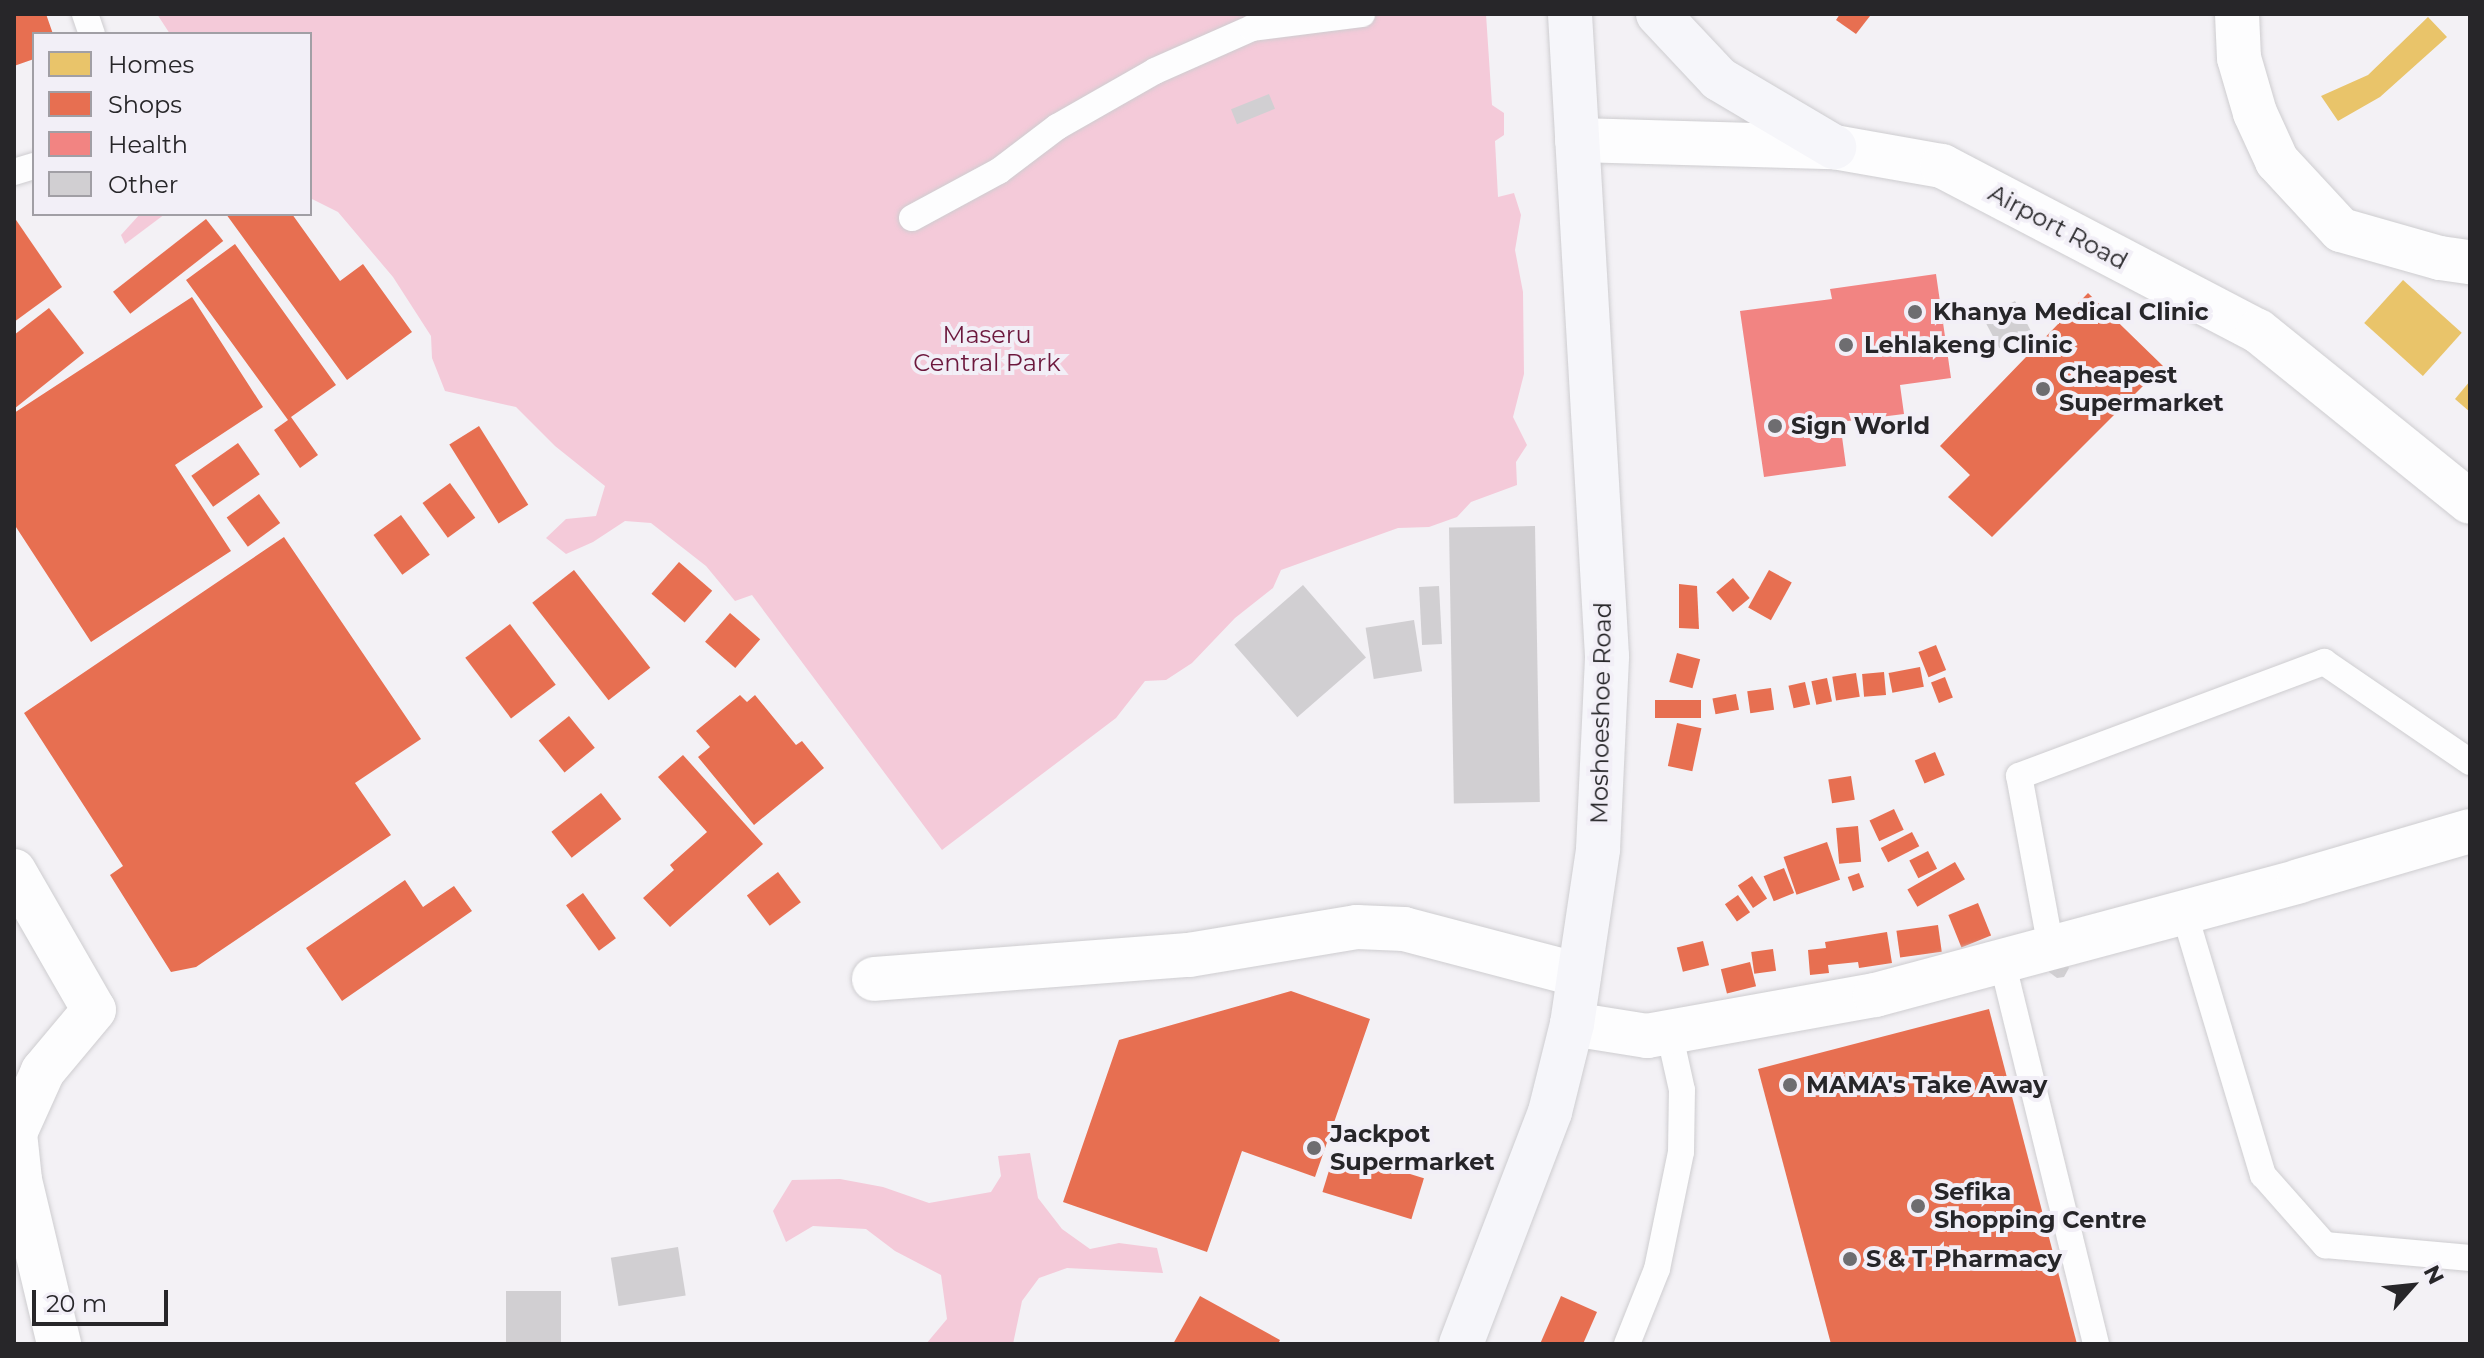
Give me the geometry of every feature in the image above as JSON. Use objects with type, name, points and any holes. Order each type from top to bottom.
[{"type":"main road","name":"Moshoeshoe Road","points":[[1461,1344],[1550,1112],[1572,1024],[1598,849],[1607,656],[1570,14]]},
{"type":"main road","points":[[1658,14],[1719,79],[1834,147]]},
{"type":"street","points":[[2237,14],[2239,58],[2255,113],[2277,161],[2341,230],[2440,258],[2470,262]]},
{"type":"street","name":"Airport Road","points":[[1577,140],[1834,147],[1942,166],[2258,331],[2470,502]]},
{"type":"street","points":[[1572,1024],[1647,1036],[1875,995],[2470,831]]},
{"type":"street","points":[[14,871],[94,1010],[43,1071],[15,1133],[20,1180],[59,1344]]},
{"type":"street","points":[[874,979],[1189,955],[1357,927],[1404,929],[1579,975]]},
{"type":"lane","points":[[912,218],[999,171],[1057,127],[1155,71],[1252,28],[1362,14]]},
{"type":"lane","points":[[2051,948],[2019,776],[2324,662],[2470,762]]},
{"type":"lane","points":[[2184,912],[2263,1175],[2325,1245],[2470,1258]]},
{"type":"lane","points":[[2002,961],[2096,1344]]},
{"type":"lane","points":[[1627,1344],[1657,1269],[1681,1152],[1682,1090],[1669,1032]]},
{"type":"green space","name":"Maseru Central Park","points":[[157,14],[1486,14],[1492,105],[1504,113],[1504,135],[1495,141],[1498,197],[1514,193],[1521,215],[1515,250],[1523,292],[1524,374],[1513,417],[1527,445],[1516,462],[1517,485],[1471,502],[1457,517],[1429,527],[1398,528],[1281,570],[1273,588],[1235,618],[1192,663],[1166,680],[1145,681],[1116,718],[942,850],[752,595],[735,601],[706,566],[651,523],[625,521],[593,542],[566,554],[546,538],[566,519],[596,516],[605,486],[555,446],[516,407],[445,391],[432,358],[431,336],[393,277],[338,212],[312,199],[312,32],[169,32]]},
{"type":"green space","points":[[138,216],[162,216],[125,244],[121,235]]},
{"type":"green space","points":[[1030,1153],[1038,1198],[1062,1229],[1090,1249],[1119,1243],[1157,1248],[1163,1273],[1067,1268],[1039,1278],[1022,1301],[1013,1344],[926,1344],[947,1319],[941,1275],[895,1251],[866,1229],[813,1226],[786,1242],[773,1211],[792,1180],[840,1179],[883,1187],[929,1203],[991,1192],[1001,1176],[998,1156]]},
{"type":"building: Homes","points":[[2428,17],[2447,37],[2380,97],[2338,121],[2321,96],[2368,75]]},
{"type":"building: Homes","points":[[2403,280],[2462,333],[2423,376],[2364,323]]},
{"type":"building: Homes","points":[[2470,381],[2470,412],[2455,399]]},
{"type":"building: Shops","points":[[14,14],[46,14],[52,32],[32,32],[32,60],[14,66]]},
{"type":"building: Shops","points":[[1840,14],[1870,16],[1856,34],[1836,20]]},
{"type":"building: Shops","points":[[227,216],[293,216],[340,281],[363,264],[412,332],[347,380]]},
{"type":"building: Shops","points":[[14,217],[62,287],[14,322]]},
{"type":"building: Shops","points":[[206,219],[223,241],[130,314],[113,292]]},
{"type":"building: Shops","points":[[235,244],[336,385],[291,417],[318,455],[300,468],[274,430],[288,420],[186,280]]},
{"type":"building: Shops","points":[[2088,293],[2163,366],[1992,537],[1948,497],[1970,475],[1940,446]]},
{"type":"building: Shops","points":[[192,297],[263,407],[175,465],[231,551],[91,642],[14,524],[14,413]]},
{"type":"building: Shops","points":[[49,308],[84,353],[14,409],[14,335]]},
{"type":"building: Shops","points":[[479,426],[528,505],[499,523],[449,445]]},
{"type":"building: Shops","points":[[238,443],[260,474],[213,507],[191,476]]},
{"type":"building: Shops","points":[[450,483],[475,518],[448,538],[422,503]]},
{"type":"building: Shops","points":[[259,494],[280,523],[248,547],[227,518]]},
{"type":"building: Shops","points":[[401,515],[430,555],[402,575],[373,535]]},
{"type":"building: Shops","points":[[284,537],[421,739],[355,783],[391,835],[196,967],[171,972],[110,875],[123,866],[24,713]]},
{"type":"building: Shops","points":[[679,562],[712,591],[685,623],[651,594]]},
{"type":"building: Shops","points":[[574,570],[650,668],[609,700],[532,603]]},
{"type":"building: Shops","points":[[1769,570],[1792,583],[1771,620],[1748,608]]},
{"type":"building: Shops","points":[[1733,578],[1750,598],[1733,612],[1716,592]]},
{"type":"building: Shops","points":[[1679,584],[1697,586],[1699,629],[1679,628]]},
{"type":"building: Shops","points":[[730,613],[760,639],[735,668],[705,642]]},
{"type":"building: Shops","points":[[510,624],[556,685],[511,718],[465,658]]},
{"type":"building: Shops","points":[[1936,645],[1946,670],[1928,677],[1918,652]]},
{"type":"building: Shops","points":[[1677,653],[1700,659],[1692,688],[1669,682]]},
{"type":"building: Shops","points":[[1920,667],[1924,687],[1892,693],[1889,673]]},
{"type":"building: Shops","points":[[1884,672],[1886,695],[1864,697],[1862,674]]},
{"type":"building: Shops","points":[[1856,673],[1860,697],[1836,700],[1832,677]]},
{"type":"building: Shops","points":[[1945,677],[1953,698],[1939,703],[1931,682]]},
{"type":"building: Shops","points":[[1827,678],[1832,701],[1816,705],[1811,681]]},
{"type":"building: Shops","points":[[1805,682],[1810,704],[1794,708],[1788,686]]},
{"type":"building: Shops","points":[[1771,688],[1774,710],[1750,713],[1747,691]]},
{"type":"building: Shops","points":[[1736,694],[1739,710],[1715,714],[1712,699]]},
{"type":"building: Shops","points":[[740,695],[747,702],[755,695],[796,745],[802,741],[824,768],[754,825],[698,757],[710,747],[696,731]]},
{"type":"building: Shops","points":[[1655,700],[1701,700],[1701,718],[1655,718]]},
{"type":"building: Shops","points":[[569,716],[595,748],[564,772],[539,741]]},
{"type":"building: Shops","points":[[1677,723],[1701,728],[1692,771],[1668,766]]},
{"type":"building: Shops","points":[[1935,752],[1945,775],[1925,784],[1915,761]]},
{"type":"building: Shops","points":[[683,755],[763,844],[670,927],[643,898],[674,870],[670,865],[707,832],[658,777]]},
{"type":"building: Shops","points":[[1851,776],[1855,800],[1832,803],[1828,780]]},
{"type":"building: Shops","points":[[601,793],[621,819],[572,858],[551,832]]},
{"type":"building: Shops","points":[[1894,809],[1904,830],[1879,841],[1870,820]]},
{"type":"building: Shops","points":[[1858,826],[1861,862],[1839,864],[1836,828]]},
{"type":"building: Shops","points":[[1912,832],[1919,846],[1888,862],[1881,848]]},
{"type":"building: Shops","points":[[1827,842],[1840,880],[1797,895],[1784,857]]},
{"type":"building: Shops","points":[[1928,851],[1937,869],[1918,878],[1909,861]]},
{"type":"building: Shops","points":[[1955,862],[1965,879],[1917,907],[1907,890]]},
{"type":"building: Shops","points":[[1784,868],[1794,893],[1774,901],[1764,876]]},
{"type":"building: Shops","points":[[778,872],[801,902],[770,926],[747,895]]},
{"type":"building: Shops","points":[[1859,873],[1864,887],[1853,891],[1848,877]]},
{"type":"building: Shops","points":[[1752,876],[1767,898],[1753,908],[1738,886]]},
{"type":"building: Shops","points":[[405,880],[423,907],[454,886],[472,911],[342,1001],[306,948]]},
{"type":"building: Shops","points":[[583,893],[616,938],[599,951],[566,905]]},
{"type":"building: Shops","points":[[1738,895],[1750,912],[1737,921],[1725,904]]},
{"type":"building: Shops","points":[[1978,903],[1991,935],[1961,947],[1948,915]]},
{"type":"building: Shops","points":[[1938,925],[1942,952],[1900,958],[1896,931]]},
{"type":"building: Shops","points":[[1887,932],[1892,963],[1859,968],[1858,962],[1828,965],[1829,973],[1810,975],[1808,950],[1826,948],[1825,942]]},
{"type":"building: Shops","points":[[1703,941],[1709,965],[1683,972],[1677,948]]},
{"type":"building: Shops","points":[[1773,949],[1776,971],[1754,974],[1751,952]]},
{"type":"building: Shops","points":[[1750,962],[1756,986],[1727,994],[1721,969]]},
{"type":"building: Shops","points":[[1291,991],[1370,1019],[1315,1177],[1242,1151],[1207,1252],[1063,1202],[1119,1040]]},
{"type":"building: Shops","name":"Sefika Shopping Centre","points":[[1989,1009],[2077,1344],[1831,1344],[1758,1069]]},
{"type":"building: Shops","points":[[1335,1151],[1424,1178],[1411,1219],[1322,1192]]},
{"type":"building: Shops","points":[[1200,1296],[1280,1340],[1278,1344],[1173,1344]]},
{"type":"building: Shops","points":[[1561,1296],[1597,1312],[1583,1344],[1540,1344]]},
{"type":"building: Health","name":"Lehlakeng Clinic","points":[[1936,274],[1951,378],[1900,385],[1904,414],[1840,422],[1846,466],[1764,477],[1740,311],[1832,299],[1830,289]]},
{"type":"building: Other","points":[[1269,94],[1275,109],[1237,124],[1231,109]]},
{"type":"building: Other","points":[[2015,301],[2031,331],[1999,348],[1983,318]]},
{"type":"building: Other","points":[[1535,526],[1540,802],[1454,803],[1449,528]]},
{"type":"building: Other","points":[[1303,585],[1366,657],[1297,717],[1234,645]]},
{"type":"building: Other","points":[[1439,586],[1442,644],[1422,645],[1419,587]]},
{"type":"building: Other","points":[[1414,620],[1422,671],[1374,679],[1366,628]]},
{"type":"building: Other","points":[[2066,962],[2069,968],[2064,977],[2057,978],[2049,972],[2049,969]]},
{"type":"building: Other","points":[[678,1247],[686,1295],[619,1306],[611,1258]]},
{"type":"building: Other","points":[[506,1291],[561,1291],[561,1344],[506,1344]]},
{"type":"place","name":"Khanya Medical Clinic","points":[[1915,312]]},
{"type":"place","name":"Lehlakeng Clinic","points":[[1846,345]]},
{"type":"place","name":"Cheapest Supermarket","points":[[2043,389]]},
{"type":"place","name":"Sign World","points":[[1775,426]]},
{"type":"place","name":"MAMA's Take Away","points":[[1790,1085]]},
{"type":"place","name":"Jackpot Supermarket","points":[[1314,1148]]},
{"type":"place","name":"Sefika Shopping Centre","points":[[1918,1206]]},
{"type":"place","name":"S & T Pharmacy","points":[[1850,1259]]}]
